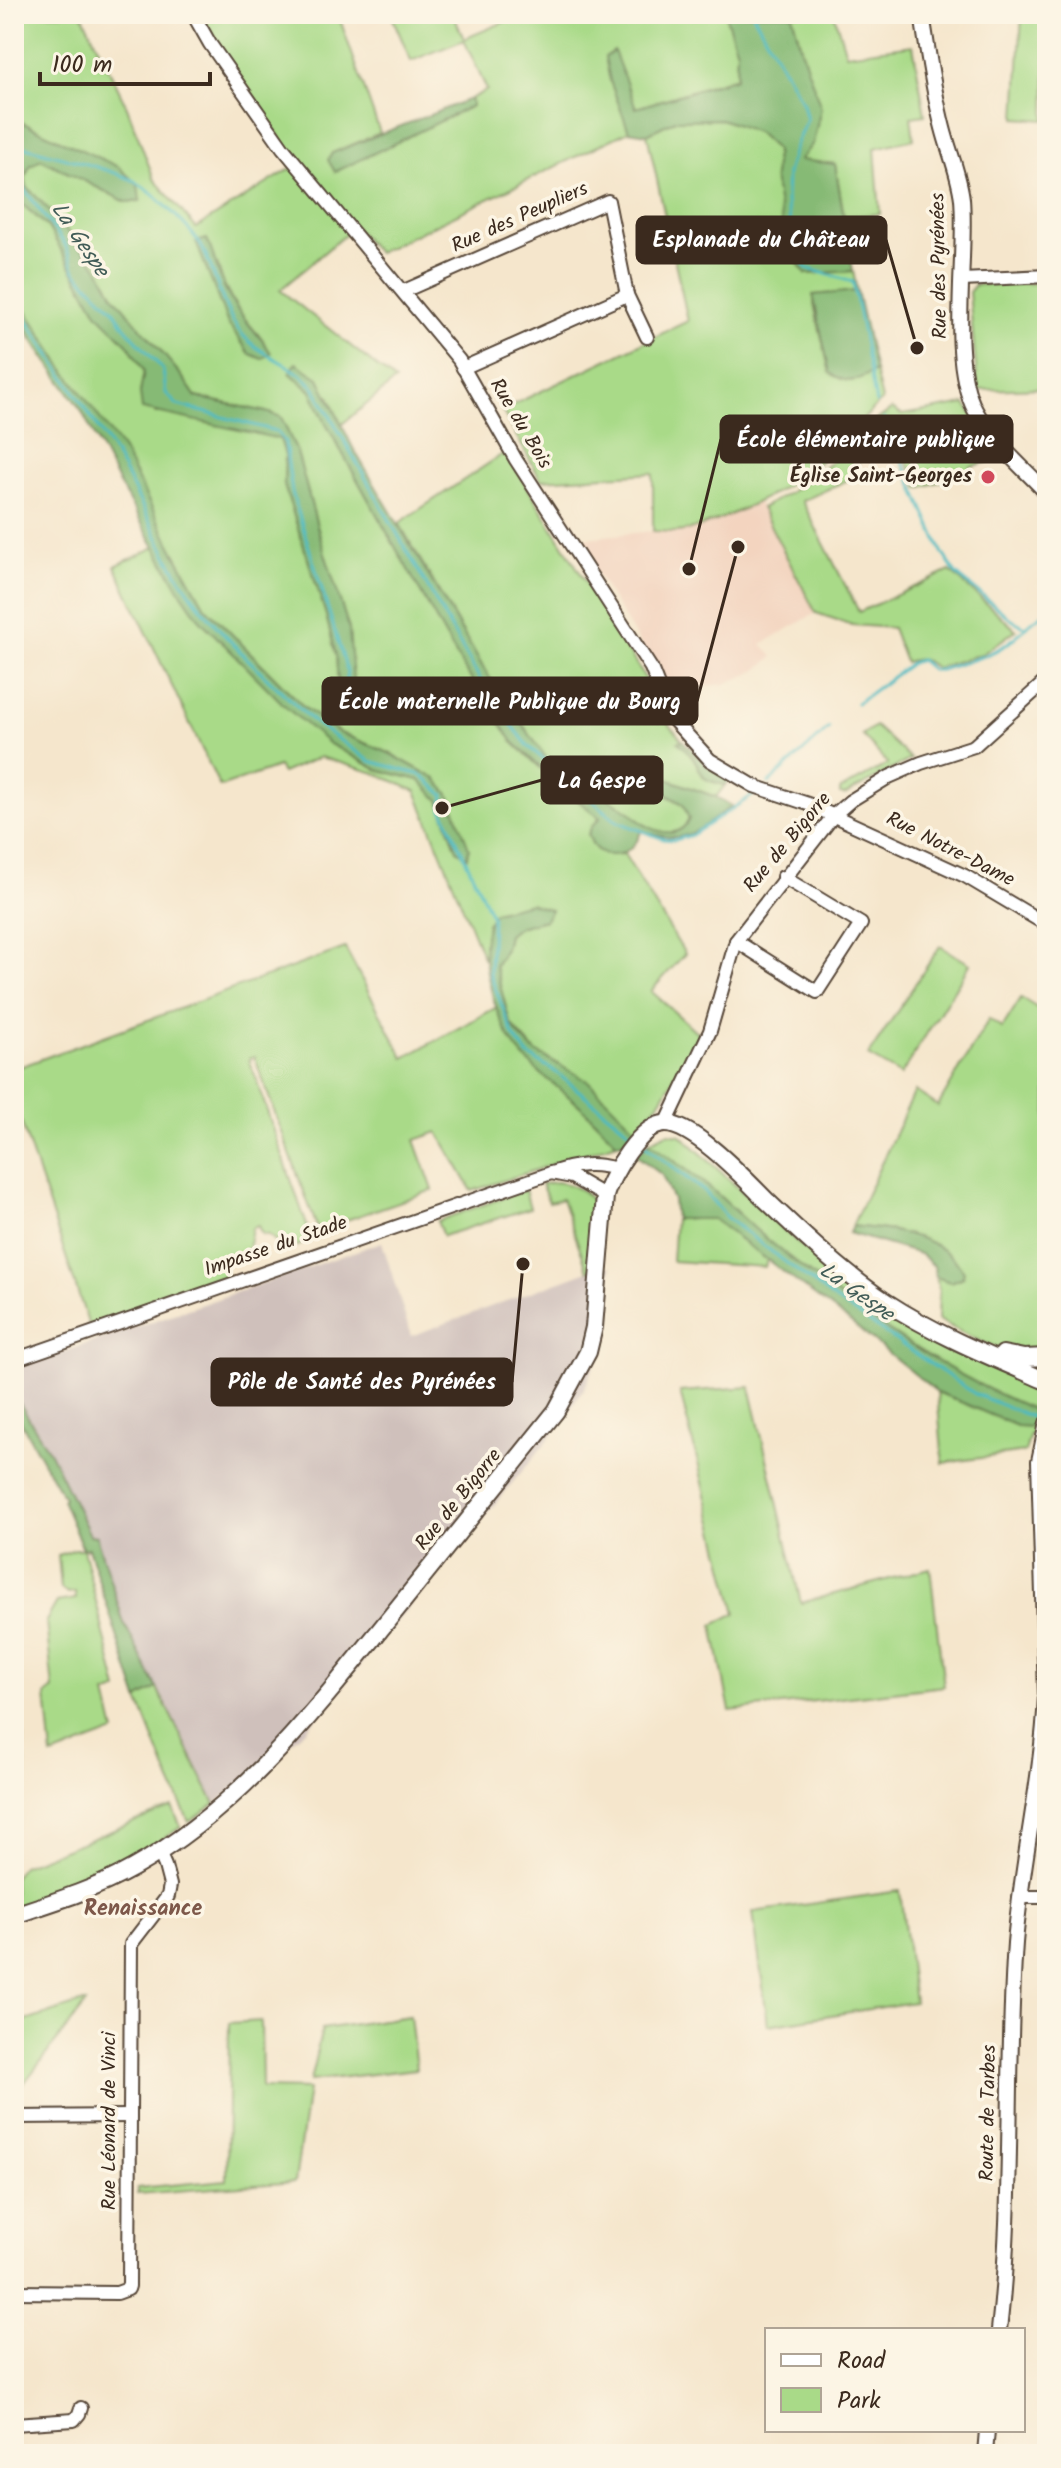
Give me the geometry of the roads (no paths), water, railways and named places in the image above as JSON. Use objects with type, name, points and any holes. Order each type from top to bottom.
[{"type":"main road","name":"Rue de Bigorre","points":[[14,1915],[110,1880],[159,1852],[251,1781],[317,1709],[556,1411],[588,1352],[594,1327],[605,1196],[616,1169],[630,1150],[648,1132],[666,1124]]},
{"type":"main road","points":[[666,1124],[685,1131],[712,1148],[850,1276],[888,1303],[1046,1383]]},
{"type":"main road","points":[[966,1345],[1024,1358],[1047,1359],[1044,1369],[1046,1383]]},
{"type":"street","name":"Rue du Bois","points":[[193,14],[210,44],[283,148],[383,270],[404,291],[463,368],[516,460],[651,668],[670,716],[710,760],[754,786],[834,815]]},
{"type":"street","name":"Rue des Pyrénées","points":[[922,14],[933,89],[962,197],[962,353],[967,390],[986,428],[1047,493]]},
{"type":"street","name":"Rue des Peupliers","points":[[404,291],[608,201],[627,295],[647,337]]},
{"type":"street","points":[[962,280],[1047,276]]},
{"type":"street","points":[[463,368],[627,295]]},
{"type":"street","name":"Rue de Bigorre","points":[[666,1124],[710,1031],[736,941],[834,815],[850,801],[889,777],[974,746],[1047,680]]},
{"type":"street","name":"Rue Notre-Dame","points":[[834,815],[965,876],[1047,925]]},
{"type":"street","points":[[736,941],[817,992],[861,924],[783,877]]},
{"type":"street","name":"Impasse du Stade","points":[[14,1360],[551,1173],[585,1164],[616,1169]]},
{"type":"street","points":[[551,1173],[572,1177],[605,1196]]},
{"type":"street","name":"Route de Tarbes","points":[[999,2328],[1006,2270],[1008,2075],[1016,1939],[1046,1733],[1039,1461],[1045,1428]]},
{"type":"street","name":"Rue Léonard de Vinci","points":[[14,2292],[117,2293],[128,2289],[131,1944],[168,1896],[170,1885],[159,1852]]},
{"type":"street","points":[[1022,1897],[1047,1897]]},
{"type":"street","points":[[14,2117],[130,2116]]},
{"type":"street","points":[[14,2424],[74,2420],[81,2408]]},
{"type":"street","points":[[985,2454],[987,2432]]},
{"type":"waterway","points":[[753,14],[803,104],[807,120],[787,173],[786,201],[794,243],[806,268],[853,282],[876,403]]},
{"type":"waterway","name":"La Gespe","points":[[14,129],[22,146],[16,166],[19,182],[65,244],[75,271],[114,310],[163,370],[166,393],[177,405],[276,431],[285,442],[292,492],[347,671],[345,686],[323,722],[325,730],[370,761],[421,775],[444,795],[442,808],[492,917],[490,974],[513,1035],[529,1056],[553,1070],[634,1135]]},
{"type":"waterway","points":[[22,146],[89,164],[136,182],[190,231],[203,249],[229,314],[242,334],[259,349],[298,373],[315,389],[489,695],[529,747],[618,822],[664,839],[675,840],[692,835],[758,792]]},
{"type":"waterway","points":[[14,300],[111,448],[170,561],[193,597],[252,663],[325,730]]},
{"type":"waterway","points":[[884,419],[943,554],[956,574],[1012,620],[1024,626]]},
{"type":"waterway","points":[[857,703],[911,663],[920,660],[932,670],[940,670],[977,658],[1004,646],[1047,612]]},
{"type":"waterway","points":[[769,783],[829,728]]},
{"type":"waterway","name":"La Gespe","points":[[642,1143],[706,1193],[727,1218],[836,1300],[975,1394],[1044,1422]]},
{"type":"place","name":"Esplanade du Château","points":[[917,348]]},
{"type":"place","name":"Église Saint-Georges","points":[[988,477]]},
{"type":"place","name":"École maternelle Publique du Bourg","points":[[738,547]]},
{"type":"place","name":"École élémentaire publique","points":[[689,569]]},
{"type":"place","name":"La Gespe","points":[[442,808]]},
{"type":"place","name":"Pôle de Santé des Pyrénées","points":[[523,1264]]},
{"type":"district","name":"Renaissance","points":[[143,1909]]}]
